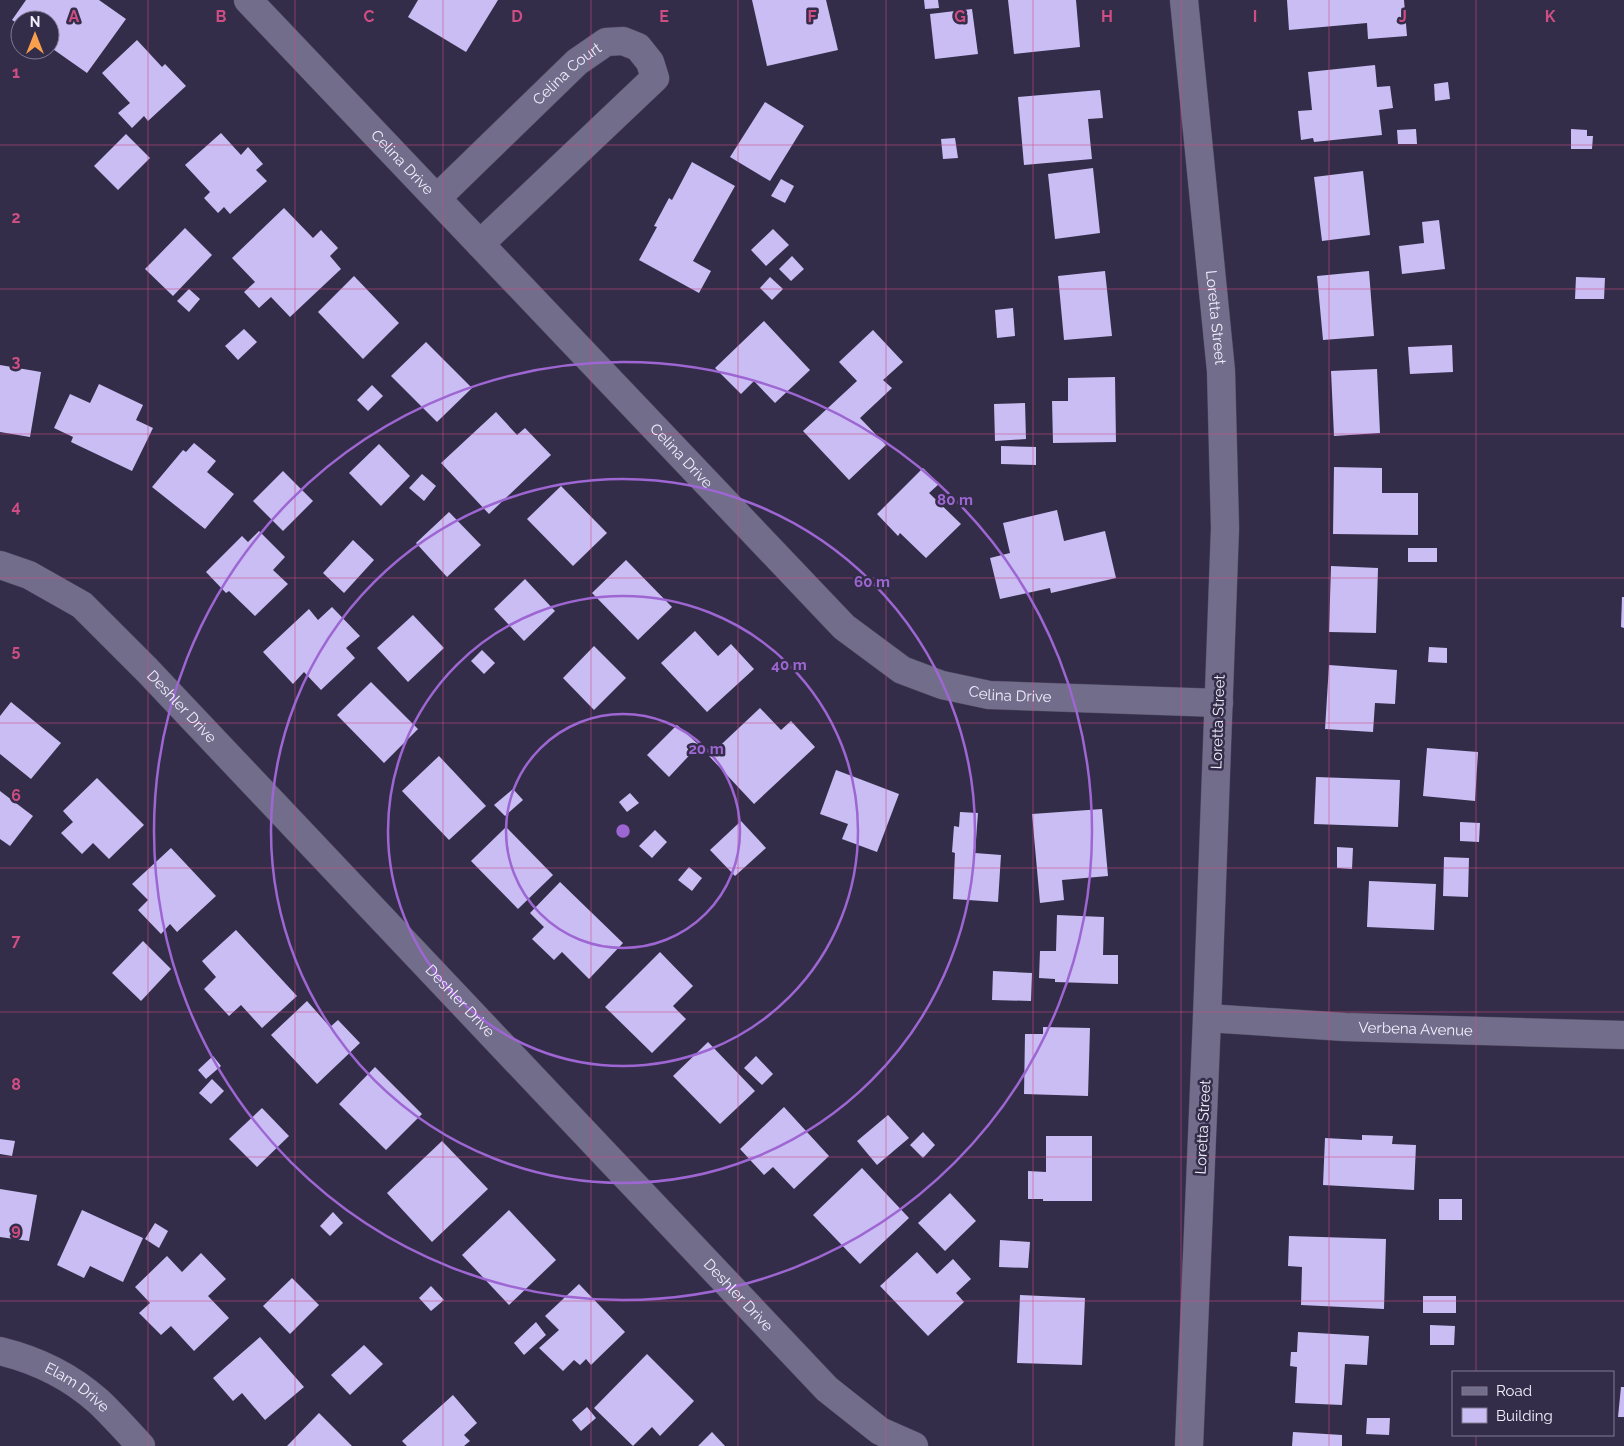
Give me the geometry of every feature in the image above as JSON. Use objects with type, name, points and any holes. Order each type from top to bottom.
[{"type":"street","name":"Celina Drive","points":[[248,0],[844,627],[902,670],[942,686],[989,695],[1219,703]]},
{"type":"street","name":"Loretta Street","points":[[1184,0],[1221,371],[1225,528],[1189,1446]]},
{"type":"street","name":"Celina Court","points":[[437,198],[577,62],[606,42],[623,41],[638,47],[650,62],[655,78],[480,244]]},
{"type":"street","name":"Deshler Drive","points":[[0,565],[29,575],[82,605],[147,670],[827,1389],[880,1431],[914,1446]]},
{"type":"street","name":"Verbena Avenue","points":[[1207,1018],[1345,1027],[1624,1035]]},
{"type":"street","name":"Elam Drive","points":[[0,1351],[49,1367],[77,1384],[99,1402],[141,1446]]},
{"type":"building","points":[[26,0],[99,0],[126,19],[87,73],[60,54],[60,10],[19,10]]},
{"type":"building","points":[[418,0],[498,0],[466,52],[408,17]]},
{"type":"building","points":[[752,0],[826,0],[838,50],[767,66]]},
{"type":"building","points":[[924,0],[938,0],[939,8],[925,9]]},
{"type":"building","points":[[1008,0],[1076,0],[1080,47],[1014,54]]},
{"type":"building","points":[[1287,0],[1404,0],[1407,36],[1368,39],[1367,23],[1289,30]]},
{"type":"building","points":[[972,9],[978,54],[935,59],[930,14]]},
{"type":"building","points":[[137,40],[162,67],[165,64],[186,86],[148,121],[144,116],[132,128],[118,113],[130,103],[102,73]]},
{"type":"building","points":[[1375,65],[1377,87],[1390,86],[1393,108],[1379,110],[1382,135],[1314,142],[1313,138],[1301,140],[1298,111],[1312,110],[1308,72]]},
{"type":"building","points":[[1448,82],[1450,99],[1435,101],[1434,84]]},
{"type":"building","points":[[1100,90],[1103,118],[1088,119],[1092,159],[1024,165],[1018,97]]},
{"type":"building","points":[[765,102],[804,126],[770,181],[730,157]]},
{"type":"building","points":[[1416,129],[1417,144],[1398,144],[1397,130]]},
{"type":"building","points":[[1571,129],[1587,130],[1587,136],[1593,136],[1592,149],[1571,149]]},
{"type":"building","points":[[221,133],[241,155],[248,147],[263,164],[256,170],[267,181],[230,214],[224,207],[218,213],[204,198],[210,192],[185,165]]},
{"type":"building","points":[[126,134],[150,158],[118,190],[94,166]]},
{"type":"building","points":[[955,138],[958,158],[943,159],[941,139]]},
{"type":"building","points":[[692,162],[735,186],[693,261],[711,271],[699,293],[639,260],[657,227],[654,226],[669,198],[672,200]]},
{"type":"building","points":[[1093,168],[1100,233],[1055,239],[1048,174]]},
{"type":"building","points":[[1363,171],[1370,235],[1322,241],[1314,177]]},
{"type":"building","points":[[781,179],[794,186],[785,203],[771,196]]},
{"type":"building","points":[[284,208],[313,238],[321,230],[338,248],[330,256],[341,269],[290,317],[271,297],[259,308],[244,292],[255,282],[232,258]]},
{"type":"building","points":[[1439,220],[1445,269],[1402,274],[1399,246],[1424,243],[1422,222]]},
{"type":"building","points":[[185,228],[212,255],[173,296],[145,269]]},
{"type":"building","points":[[773,229],[789,245],[766,266],[751,250]]},
{"type":"building","points":[[792,256],[804,269],[791,281],[779,269]]},
{"type":"building","points":[[1105,271],[1112,336],[1064,340],[1058,276]]},
{"type":"building","points":[[1369,271],[1374,336],[1323,340],[1317,276]]},
{"type":"building","points":[[354,276],[399,323],[363,359],[318,312]]},
{"type":"building","points":[[770,277],[783,289],[772,300],[760,288]]},
{"type":"building","points":[[1576,277],[1605,278],[1604,299],[1575,299]]},
{"type":"building","points":[[189,289],[200,299],[189,312],[177,301]]},
{"type":"building","points":[[1013,308],[1015,336],[997,338],[995,310]]},
{"type":"building","points":[[764,321],[810,370],[775,403],[754,381],[741,394],[715,368]]},
{"type":"building","points":[[244,329],[257,342],[238,360],[225,346]]},
{"type":"building","points":[[873,330],[903,362],[883,380],[892,388],[860,418],[886,445],[849,480],[803,431],[857,381],[839,362]]},
{"type":"building","points":[[426,342],[472,388],[437,422],[391,376]]},
{"type":"building","points":[[1452,345],[1453,372],[1410,374],[1408,347]]},
{"type":"building","points":[[0,365],[41,372],[30,437],[0,432]]},
{"type":"building","points":[[1377,369],[1380,433],[1334,436],[1331,371]]},
{"type":"building","points":[[1115,377],[1116,442],[1053,443],[1052,401],[1068,401],[1068,378]]},
{"type":"building","points":[[99,384],[143,405],[136,420],[153,428],[132,471],[71,442],[73,437],[54,428],[70,394],[90,403]]},
{"type":"building","points":[[372,385],[383,396],[368,411],[357,400]]},
{"type":"building","points":[[1025,403],[1026,439],[995,441],[994,404]]},
{"type":"building","points":[[496,412],[517,435],[525,428],[551,455],[489,514],[441,463]]},
{"type":"building","points":[[194,443],[216,461],[207,472],[234,494],[205,529],[152,487],[183,450],[186,452]]},
{"type":"building","points":[[379,444],[410,476],[381,506],[349,473]]},
{"type":"building","points":[[1001,446],[1036,447],[1036,465],[1001,464]]},
{"type":"building","points":[[1334,467],[1382,468],[1382,493],[1418,493],[1418,535],[1333,534]]},
{"type":"building","points":[[923,468],[939,484],[929,493],[961,524],[926,558],[900,533],[898,536],[877,514]]},
{"type":"building","points":[[283,471],[313,501],[283,531],[253,501]]},
{"type":"building","points":[[422,474],[436,486],[424,501],[409,488]]},
{"type":"building","points":[[561,486],[607,533],[573,566],[527,519]]},
{"type":"building","points":[[1057,510],[1064,541],[1105,531],[1116,578],[1051,593],[1050,588],[1000,599],[990,558],[1010,553],[1003,523]]},
{"type":"building","points":[[449,512],[481,545],[447,577],[416,543]]},
{"type":"building","points":[[259,531],[285,557],[273,570],[288,584],[255,616],[229,591],[226,593],[206,572],[242,536],[248,542]]},
{"type":"building","points":[[353,540],[374,560],[344,593],[323,573]]},
{"type":"building","points":[[1408,548],[1437,548],[1437,562],[1408,562]]},
{"type":"building","points":[[626,560],[672,607],[638,640],[592,593]]},
{"type":"building","points":[[1331,566],[1378,568],[1376,633],[1329,632]]},
{"type":"building","points":[[525,579],[555,611],[524,641],[494,609]]},
{"type":"building","points":[[1622,597],[1624,597],[1624,628],[1621,627]]},
{"type":"building","points":[[332,607],[360,636],[346,648],[355,658],[321,690],[304,672],[293,684],[263,652],[309,609],[318,620]]},
{"type":"building","points":[[413,615],[444,648],[408,682],[377,648]]},
{"type":"building","points":[[695,631],[718,656],[731,644],[754,669],[707,712],[661,663]]},
{"type":"building","points":[[594,646],[626,678],[594,710],[563,678]]},
{"type":"building","points":[[1429,647],[1447,648],[1447,663],[1428,662]]},
{"type":"building","points":[[482,650],[495,663],[484,674],[471,661]]},
{"type":"building","points":[[1329,665],[1397,670],[1395,704],[1375,703],[1373,732],[1325,729]]},
{"type":"building","points":[[371,682],[418,729],[384,763],[337,715]]},
{"type":"building","points":[[11,702],[61,743],[31,779],[0,754],[0,716]]},
{"type":"building","points":[[760,708],[781,730],[791,721],[815,747],[754,804],[709,756]]},
{"type":"building","points":[[677,725],[699,745],[669,777],[647,755]]},
{"type":"building","points":[[1427,748],[1478,752],[1475,801],[1423,796]]},
{"type":"building","points":[[439,756],[486,806],[449,840],[402,791]]},
{"type":"building","points":[[836,770],[899,794],[877,852],[842,839],[848,824],[820,814]]},
{"type":"building","points":[[1316,777],[1400,780],[1398,827],[1314,824]]},
{"type":"building","points":[[97,778],[144,825],[109,859],[93,843],[82,854],[61,833],[73,822],[63,811]]},
{"type":"building","points":[[513,789],[523,800],[505,816],[494,805]]},
{"type":"building","points":[[0,791],[33,816],[10,846],[0,839]]},
{"type":"building","points":[[630,793],[639,803],[627,812],[619,802]]},
{"type":"building","points":[[1102,809],[1108,876],[1062,880],[1064,900],[1040,903],[1032,814]]},
{"type":"building","points":[[960,812],[978,813],[975,853],[1001,855],[998,902],[953,899],[955,853],[952,852],[954,826],[959,827]]},
{"type":"building","points":[[741,821],[766,848],[735,876],[710,850]]},
{"type":"building","points":[[1460,822],[1480,823],[1479,842],[1460,841]]},
{"type":"building","points":[[506,827],[553,875],[518,909],[471,861]]},
{"type":"building","points":[[655,830],[667,842],[652,858],[639,846]]},
{"type":"building","points":[[1337,847],[1353,848],[1352,869],[1337,868]]},
{"type":"building","points":[[171,848],[216,896],[177,932],[170,924],[161,934],[138,910],[148,900],[132,884]]},
{"type":"building","points":[[1444,857],[1469,858],[1468,897],[1443,896]]},
{"type":"building","points":[[689,867],[702,878],[692,891],[678,880]]},
{"type":"building","points":[[1369,881],[1436,884],[1434,930],[1367,927]]},
{"type":"building","points":[[560,882],[623,943],[589,979],[562,952],[554,960],[532,939],[544,927],[530,913]]},
{"type":"building","points":[[1057,915],[1104,917],[1103,955],[1118,955],[1118,984],[1055,982],[1055,979],[1039,978],[1040,951],[1056,951]]},
{"type":"building","points":[[236,930],[297,996],[262,1028],[241,1005],[229,1016],[204,989],[216,977],[202,961]]},
{"type":"building","points":[[143,941],[171,969],[141,1001],[112,973]]},
{"type":"building","points":[[660,952],[693,986],[673,1006],[686,1019],[652,1053],[605,1007]]},
{"type":"building","points":[[993,971],[1032,973],[1031,1001],[992,1000]]},
{"type":"building","points":[[307,1001],[330,1027],[338,1020],[360,1043],[317,1084],[271,1035]]},
{"type":"building","points":[[1043,1027],[1090,1028],[1088,1096],[1024,1094],[1025,1034],[1043,1034]]},
{"type":"building","points":[[708,1042],[755,1091],[720,1124],[673,1076]]},
{"type":"building","points":[[213,1056],[221,1066],[206,1079],[198,1070]]},
{"type":"building","points":[[756,1056],[773,1074],[762,1085],[744,1068]]},
{"type":"building","points":[[375,1067],[422,1114],[386,1150],[339,1104]]},
{"type":"building","points":[[212,1079],[224,1091],[211,1104],[199,1093]]},
{"type":"building","points":[[784,1107],[829,1156],[794,1189],[773,1167],[764,1175],[740,1149]]},
{"type":"building","points":[[262,1108],[289,1136],[257,1167],[229,1139]]},
{"type":"building","points":[[888,1115],[909,1138],[877,1165],[857,1141]]},
{"type":"building","points":[[923,1132],[935,1145],[923,1158],[910,1145]]},
{"type":"building","points":[[1362,1135],[1393,1136],[1392,1144],[1416,1145],[1414,1190],[1323,1185],[1325,1138],[1362,1140]]},
{"type":"building","points":[[1046,1136],[1092,1136],[1092,1201],[1043,1201],[1043,1199],[1028,1199],[1028,1171],[1046,1172]]},
{"type":"building","points":[[0,1139],[15,1141],[12,1156],[0,1154]]},
{"type":"building","points":[[442,1141],[488,1189],[432,1242],[387,1193]]},
{"type":"building","points":[[862,1168],[909,1218],[860,1264],[813,1215]]},
{"type":"building","points":[[0,1189],[37,1195],[29,1241],[0,1237]]},
{"type":"building","points":[[950,1193],[976,1221],[945,1251],[918,1223]]},
{"type":"building","points":[[1439,1199],[1462,1199],[1462,1220],[1439,1220]]},
{"type":"building","points":[[82,1210],[143,1238],[123,1282],[90,1266],[84,1278],[57,1265]]},
{"type":"building","points":[[509,1210],[556,1260],[509,1305],[462,1255]]},
{"type":"building","points":[[333,1212],[343,1223],[330,1236],[320,1226]]},
{"type":"building","points":[[155,1223],[168,1231],[159,1248],[145,1239]]},
{"type":"building","points":[[1289,1236],[1386,1239],[1384,1309],[1301,1305],[1302,1267],[1288,1266]]},
{"type":"building","points":[[1000,1240],[1030,1242],[1028,1268],[999,1267]]},
{"type":"building","points":[[917,1252],[937,1274],[953,1259],[971,1279],[956,1293],[964,1302],[928,1336],[880,1286]]},
{"type":"building","points":[[201,1253],[226,1279],[208,1296],[229,1318],[194,1351],[171,1326],[161,1335],[139,1313],[150,1303],[135,1287],[167,1256],[182,1272]]},
{"type":"building","points":[[292,1278],[319,1305],[290,1334],[263,1306]]},
{"type":"building","points":[[579,1284],[625,1332],[591,1365],[586,1359],[580,1365],[574,1360],[563,1371],[539,1348],[559,1330],[545,1316]]},
{"type":"building","points":[[431,1286],[444,1300],[431,1311],[419,1298]]},
{"type":"building","points":[[1020,1295],[1085,1298],[1082,1365],[1017,1363]]},
{"type":"building","points":[[1423,1296],[1456,1296],[1456,1313],[1423,1313]]},
{"type":"building","points":[[536,1322],[546,1335],[524,1355],[514,1343]]},
{"type":"building","points":[[1430,1325],[1455,1326],[1454,1345],[1430,1345]]},
{"type":"building","points":[[1298,1332],[1369,1336],[1367,1365],[1345,1364],[1342,1405],[1295,1403],[1297,1367],[1290,1366],[1291,1352],[1297,1352]]},
{"type":"building","points":[[260,1337],[304,1387],[265,1420],[242,1393],[233,1401],[213,1378]]},
{"type":"building","points":[[364,1345],[383,1364],[350,1395],[331,1375]]},
{"type":"building","points":[[647,1354],[694,1401],[660,1436],[652,1427],[633,1446],[594,1408]]},
{"type":"building","points":[[1621,1387],[1624,1387],[1624,1417],[1618,1417]]},
{"type":"building","points":[[453,1395],[477,1423],[464,1435],[470,1441],[464,1446],[407,1446],[402,1441]]},
{"type":"building","points":[[587,1407],[596,1418],[581,1431],[572,1420]]},
{"type":"building","points":[[319,1413],[352,1446],[287,1446]]},
{"type":"building","points":[[1367,1418],[1390,1418],[1389,1435],[1366,1434]]},
{"type":"building","points":[[712,1432],[725,1446],[698,1446]]},
{"type":"building","points":[[1293,1432],[1342,1435],[1342,1446],[1292,1446]]}]
